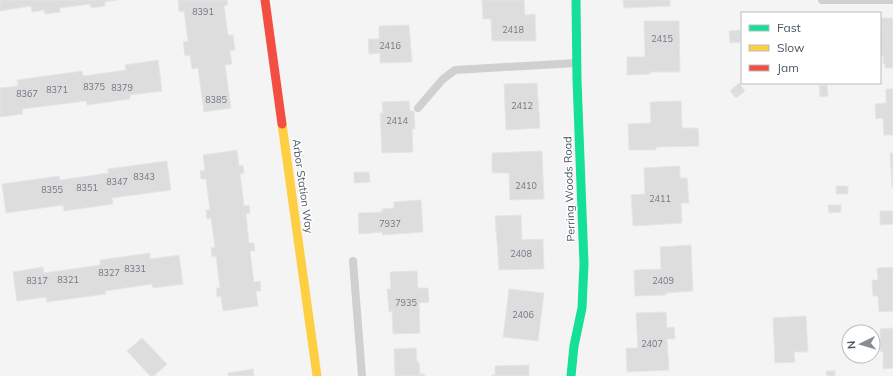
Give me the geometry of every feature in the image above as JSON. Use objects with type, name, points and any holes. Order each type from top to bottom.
[{"type":"street","name":"Arbor Station Way","points":[[264,0],[317,376]]},
{"type":"street","name":"Perring Woods Road","points":[[571,376],[574,346],[582,308],[584,264],[576,63],[576,0]]},
{"type":"lane","points":[[822,0],[893,0]]},
{"type":"lane","points":[[418,108],[443,79],[455,70],[576,63]]},
{"type":"lane","points":[[353,261],[362,376]]},
{"type":"building","points":[[0,0],[117,0],[105,2],[105,6],[91,8],[90,4],[60,8],[60,12],[45,14],[44,10],[32,12],[31,6],[0,11]]},
{"type":"building","points":[[178,0],[227,0],[228,5],[224,6],[228,35],[233,35],[235,50],[230,51],[232,64],[225,65],[231,108],[204,112],[198,68],[192,69],[190,55],[185,56],[183,42],[188,41],[184,11],[179,12]]},
{"type":"building","points":[[482,0],[524,0],[525,15],[535,14],[536,41],[492,41],[491,19],[483,19]]},
{"type":"building","points":[[623,0],[670,0],[670,6],[624,8]]},
{"type":"building","points":[[881,18],[893,18],[893,68],[885,68],[885,64],[883,64],[883,56],[881,56]]},
{"type":"building","points":[[644,21],[679,21],[680,72],[650,72],[650,74],[627,75],[627,57],[645,57]]},
{"type":"building","points":[[409,25],[412,62],[380,63],[380,53],[369,54],[368,39],[379,39],[379,26]]},
{"type":"building","points":[[740,30],[741,42],[730,43],[729,31]]},
{"type":"building","points":[[158,60],[162,91],[130,95],[130,99],[87,105],[86,101],[22,109],[23,114],[0,117],[0,88],[18,86],[17,80],[82,71],[83,76],[126,70],[125,65]]},
{"type":"building","points":[[537,83],[540,128],[506,130],[504,84]]},
{"type":"building","points":[[739,83],[745,91],[736,98],[730,91]]},
{"type":"building","points":[[827,85],[828,96],[820,97],[819,86]]},
{"type":"building","points":[[886,89],[893,89],[893,135],[884,135],[883,118],[876,119],[875,104],[886,103]]},
{"type":"building","points":[[409,101],[410,111],[414,111],[415,129],[412,129],[413,152],[382,153],[380,113],[383,113],[382,102]]},
{"type":"building","points":[[681,101],[682,128],[698,128],[699,146],[656,147],[656,150],[629,150],[628,124],[651,123],[650,102]]},
{"type":"building","points":[[237,150],[239,166],[243,165],[244,173],[240,174],[244,206],[249,205],[250,213],[246,214],[249,243],[254,243],[255,251],[250,251],[254,282],[260,281],[261,291],[256,291],[258,306],[223,311],[221,296],[217,297],[216,288],[220,288],[216,256],[212,257],[211,248],[215,247],[211,218],[207,219],[206,210],[210,210],[206,179],[201,179],[200,171],[205,170],[203,155]]},
{"type":"building","points":[[542,151],[544,199],[510,200],[509,173],[492,173],[492,153]]},
{"type":"building","points":[[890,153],[893,153],[893,187],[892,187]]},
{"type":"building","points":[[167,161],[171,190],[112,198],[113,204],[64,211],[63,205],[6,213],[2,184],[59,176],[60,180],[108,173],[108,169]]},
{"type":"building","points":[[680,166],[680,178],[687,178],[689,203],[681,203],[682,223],[633,226],[631,195],[645,194],[644,168]]},
{"type":"building","points":[[354,172],[369,172],[370,182],[354,183]]},
{"type":"building","points":[[836,186],[848,186],[848,194],[836,194]]},
{"type":"building","points":[[421,200],[423,232],[383,235],[382,232],[359,234],[358,213],[382,212],[382,209],[394,208],[394,202]]},
{"type":"building","points":[[828,205],[841,205],[841,212],[829,213]]},
{"type":"building","points":[[880,211],[893,211],[893,224],[880,225]]},
{"type":"building","points":[[521,215],[522,240],[543,239],[544,269],[499,270],[495,216]]},
{"type":"building","points":[[691,245],[693,291],[666,293],[666,295],[635,296],[634,270],[661,269],[660,247]]},
{"type":"building","points":[[150,253],[150,259],[179,255],[183,284],[153,288],[152,284],[105,291],[106,294],[47,302],[46,297],[17,301],[13,272],[43,267],[44,273],[100,265],[100,260]]},
{"type":"building","points":[[893,267],[893,311],[879,312],[878,296],[873,296],[872,280],[878,280],[877,268]]},
{"type":"building","points":[[417,271],[418,288],[428,288],[429,302],[419,303],[420,333],[393,334],[392,311],[389,312],[387,289],[391,289],[390,272]]},
{"type":"building","points":[[509,289],[544,293],[538,341],[503,337]]},
{"type":"building","points":[[666,312],[667,328],[674,327],[675,339],[667,339],[669,370],[627,372],[626,348],[638,348],[636,313]]},
{"type":"building","points":[[806,316],[808,352],[794,352],[795,362],[775,363],[773,318]]},
{"type":"building","points":[[893,328],[893,368],[883,369],[881,329]]},
{"type":"building","points":[[142,338],[167,364],[154,376],[150,376],[127,351]]},
{"type":"building","points":[[416,348],[420,374],[425,374],[425,376],[395,376],[394,349]]},
{"type":"building","points":[[529,365],[529,376],[492,376],[495,375],[495,366]]},
{"type":"building","points":[[253,369],[254,376],[228,376],[228,373]]},
{"type":"building","points":[[826,371],[835,371],[835,376],[827,376]]},
{"type":"traffic: fast","points":[[571,376],[574,346],[582,308],[584,264],[577,80],[576,0]]},
{"type":"traffic: slow","points":[[282,124],[317,376]]},
{"type":"traffic: jam","points":[[265,0],[282,124]]}]
